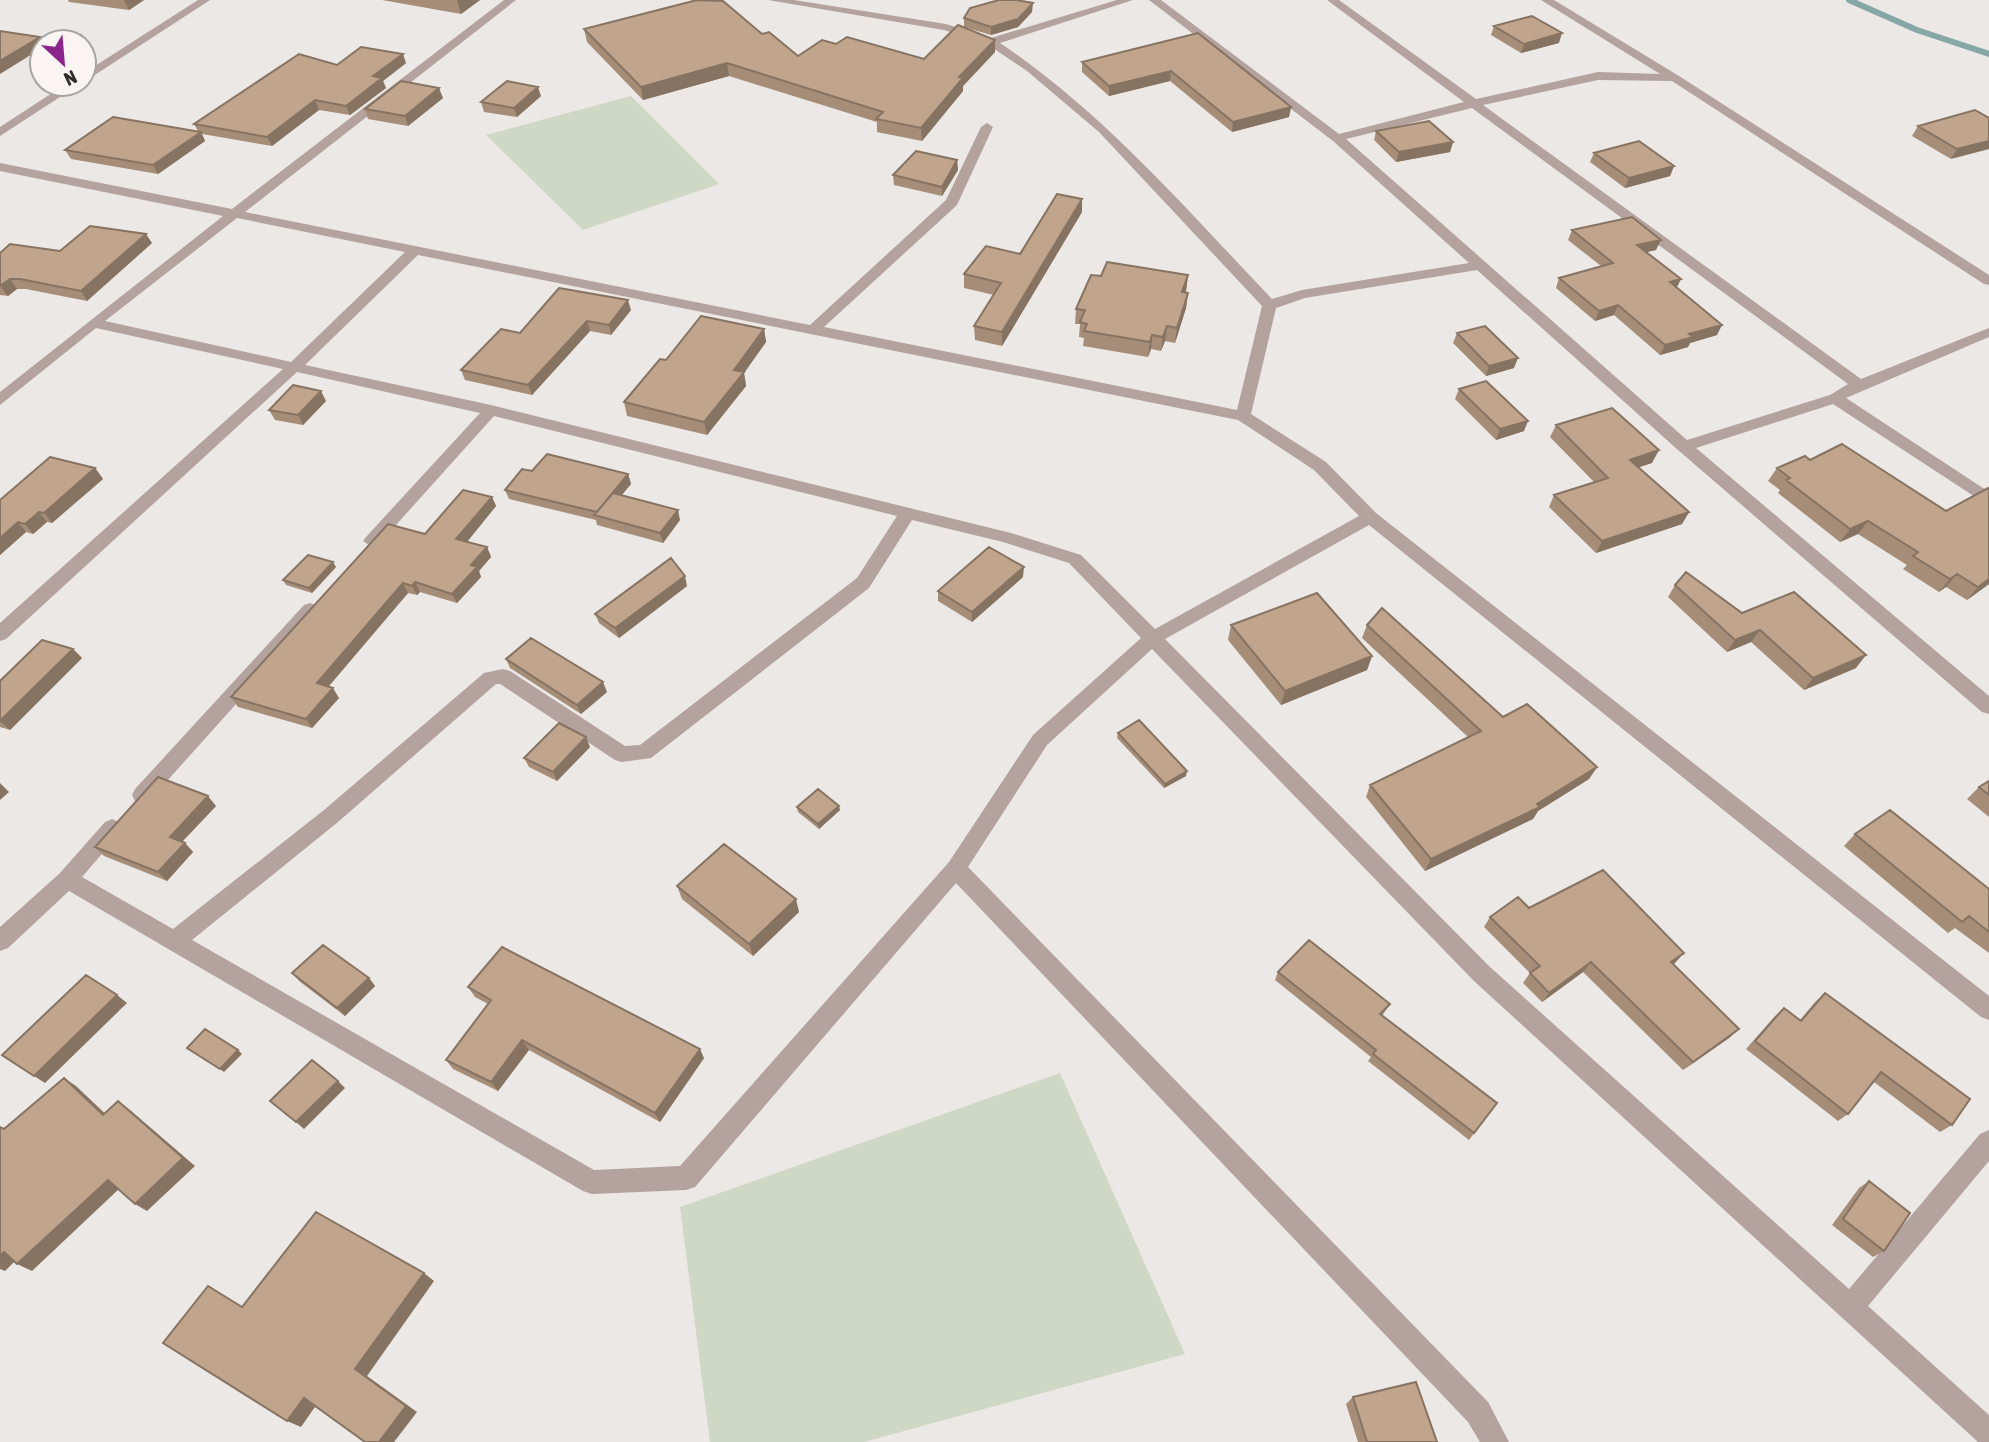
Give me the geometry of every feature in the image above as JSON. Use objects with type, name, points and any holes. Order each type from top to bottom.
[{"type":"street","points":[[98,69],[205,0]]},
{"type":"street","points":[[0,400],[93,323],[511,0]]},
{"type":"street","points":[[773,0],[946,27],[991,42],[1031,69],[1103,129],[1269,305]]},
{"type":"street","points":[[991,42],[1128,0]]},
{"type":"street","points":[[1154,0],[1337,138],[1684,446],[1989,707]]},
{"type":"street","points":[[1332,0],[1859,385]]},
{"type":"street","points":[[1546,0],[1675,78],[1989,281]]},
{"type":"street","points":[[1337,138],[1475,102],[1598,76],[1675,78]]},
{"type":"street","points":[[0,132],[52,98]]},
{"type":"street","points":[[814,329],[952,202],[987,127]]},
{"type":"street","points":[[0,167],[417,248],[1243,416],[1320,466],[1370,517],[1989,1010]]},
{"type":"street","points":[[0,634],[294,367],[417,248]]},
{"type":"street","points":[[1269,305],[1302,294],[1480,265]]},
{"type":"street","points":[[1243,416],[1269,305]]},
{"type":"street","points":[[93,323],[491,410],[1005,537],[1075,559],[1482,974],[1989,1433]]},
{"type":"street","points":[[1684,446],[1835,398],[1859,385],[1989,332]]},
{"type":"street","points":[[1835,398],[1989,500]]},
{"type":"street","points":[[362,552],[491,410]]},
{"type":"street","points":[[176,939],[331,816],[491,678],[503,676],[622,754],[644,752],[863,583],[907,514]]},
{"type":"street","points":[[66,879],[176,939],[592,1182],[686,1178],[956,868],[1040,740],[1151,639],[1370,517]]},
{"type":"street","points":[[0,941],[66,879],[325,593]]},
{"type":"street","points":[[956,868],[1478,1412],[1495,1442]]},
{"type":"street","points":[[1850,1307],[1989,1142]]},
{"type":"green space","points":[[631,96],[719,184],[583,230],[486,135]]},
{"type":"green space","points":[[1060,1073],[1185,1354],[864,1442],[710,1442],[680,1207]]},
{"type":"building","points":[[697,0],[723,1],[762,34],[769,32],[798,56],[822,40],[836,44],[847,37],[924,59],[958,25],[995,40],[959,77],[963,78],[921,128],[876,119],[883,112],[727,63],[641,87],[584,29]]},
{"type":"building","points":[[999,0],[1033,3],[1018,19],[991,27],[964,18],[970,8]]},
{"type":"building","points":[[1532,16],[1562,33],[1524,44],[1494,26]]},
{"type":"building","points":[[0,31],[28,35],[28,44],[0,61]]},
{"type":"building","points":[[1198,33],[1291,107],[1233,122],[1171,71],[1109,86],[1082,62]]},
{"type":"building","points":[[361,47],[403,54],[373,76],[382,78],[346,106],[315,100],[267,137],[194,124],[299,54],[337,65]]},
{"type":"building","points":[[401,81],[439,88],[405,116],[365,109]]},
{"type":"building","points":[[507,81],[538,87],[514,108],[481,102]]},
{"type":"building","points":[[1975,110],[1989,118],[1989,141],[1957,149],[1918,126]]},
{"type":"building","points":[[113,117],[201,132],[153,165],[65,150]]},
{"type":"building","points":[[1429,121],[1453,142],[1399,152],[1376,131]]},
{"type":"building","points":[[1639,141],[1674,166],[1629,178],[1594,153]]},
{"type":"building","points":[[916,151],[957,160],[942,187],[893,175]]},
{"type":"building","points":[[1057,194],[1082,199],[1002,332],[974,326],[1001,283],[964,274],[986,246],[1020,254]]},
{"type":"building","points":[[1632,217],[1661,240],[1637,245],[1681,279],[1670,282],[1722,325],[1689,334],[1693,337],[1665,345],[1618,305],[1599,311],[1559,278],[1613,263],[1572,230]]},
{"type":"building","points":[[90,226],[146,234],[81,291],[20,279],[10,279],[0,286],[0,253],[10,244],[60,251]]},
{"type":"building","points":[[1107,262],[1188,275],[1182,292],[1188,293],[1177,328],[1167,326],[1163,337],[1152,335],[1150,342],[1084,331],[1087,324],[1080,322],[1085,310],[1076,309],[1091,275],[1101,276]]},
{"type":"building","points":[[559,288],[628,300],[609,325],[587,321],[528,385],[461,370],[501,329],[520,333]]},
{"type":"building","points":[[701,316],[764,329],[734,370],[744,372],[704,422],[624,402],[660,359],[666,360]]},
{"type":"building","points":[[1485,326],[1518,358],[1489,366],[1457,333]]},
{"type":"building","points":[[1486,381],[1528,421],[1500,429],[1459,389]]},
{"type":"building","points":[[293,385],[321,391],[298,415],[269,410]]},
{"type":"building","points":[[1612,408],[1659,450],[1630,460],[1689,512],[1602,541],[1554,495],[1608,478],[1556,425]]},
{"type":"building","points":[[1842,444],[1946,511],[1988,488],[1989,579],[1978,587],[1957,574],[1950,579],[1913,556],[1918,552],[1868,521],[1850,529],[1786,480],[1790,478],[1777,468],[1805,456],[1810,460]]},
{"type":"building","points":[[547,454],[628,474],[597,512],[505,490],[522,469],[532,471]]},
{"type":"building","points":[[50,457],[95,468],[44,513],[39,512],[25,524],[18,522],[0,538],[0,500]]},
{"type":"building","points":[[463,490],[492,497],[456,539],[487,547],[471,565],[477,567],[452,594],[415,582],[412,586],[403,583],[317,683],[333,688],[306,719],[231,697],[388,524],[425,534]]},
{"type":"building","points":[[613,493],[678,510],[660,533],[594,515]]},
{"type":"building","points":[[989,547],[1024,567],[972,612],[938,591]]},
{"type":"building","points":[[308,555],[333,562],[309,588],[283,580]]},
{"type":"building","points":[[671,558],[685,576],[615,628],[595,614]]},
{"type":"building","points":[[1686,572],[1742,613],[1794,592],[1866,655],[1813,678],[1760,630],[1735,640],[1675,585]]},
{"type":"building","points":[[1317,593],[1372,656],[1285,691],[1231,625]]},
{"type":"building","points":[[1382,608],[1503,717],[1527,704],[1597,767],[1537,804],[1540,807],[1431,859],[1370,785],[1481,731],[1367,625]]},
{"type":"building","points":[[531,638],[603,682],[577,705],[506,659]]},
{"type":"building","points":[[42,640],[73,649],[0,721],[0,681]]},
{"type":"building","points":[[1139,720],[1187,771],[1165,784],[1118,733]]},
{"type":"building","points":[[559,723],[586,737],[553,772],[524,758]]},
{"type":"building","points":[[158,777],[208,796],[170,837],[185,843],[158,872],[95,847]]},
{"type":"building","points":[[1989,781],[1989,795],[1979,787]]},
{"type":"building","points":[[818,789],[839,806],[818,824],[797,807]]},
{"type":"building","points":[[1890,810],[1989,889],[1989,932],[1969,916],[1962,922],[1855,834]]},
{"type":"building","points":[[724,844],[796,899],[749,944],[677,886]]},
{"type":"building","points":[[1603,870],[1684,953],[1671,962],[1739,1029],[1693,1062],[1591,962],[1549,993],[1530,973],[1540,966],[1490,917],[1518,897],[1529,908]]},
{"type":"building","points":[[1309,940],[1390,1004],[1380,1014],[1497,1103],[1474,1133],[1373,1054],[1376,1050],[1278,972]]},
{"type":"building","points":[[323,945],[369,978],[337,1008],[292,973]]},
{"type":"building","points":[[502,947],[700,1049],[655,1113],[522,1040],[491,1082],[446,1060],[491,1000],[468,987]]},
{"type":"building","points":[[86,975],[117,995],[34,1076],[2,1055]]},
{"type":"building","points":[[1825,993],[1970,1099],[1952,1125],[1881,1072],[1848,1114],[1755,1041],[1784,1008],[1801,1021]]},
{"type":"building","points":[[205,1029],[238,1050],[220,1069],[187,1048]]},
{"type":"building","points":[[312,1060],[338,1081],[296,1122],[270,1101]]},
{"type":"building","points":[[64,1078],[103,1115],[118,1101],[183,1158],[135,1204],[108,1180],[17,1264],[4,1252],[0,1256],[0,1127],[4,1129]]},
{"type":"building","points":[[1869,1181],[1910,1213],[1884,1251],[1843,1219]]},
{"type":"building","points":[[316,1212],[424,1273],[355,1369],[406,1406],[379,1442],[365,1442],[304,1398],[287,1421],[163,1343],[208,1286],[242,1307]]},
{"type":"building","points":[[1416,1382],[1437,1442],[1367,1442],[1353,1397]]},
{"type":"waterway","points":[[1849,0],[1917,30],[1989,54]]}]
